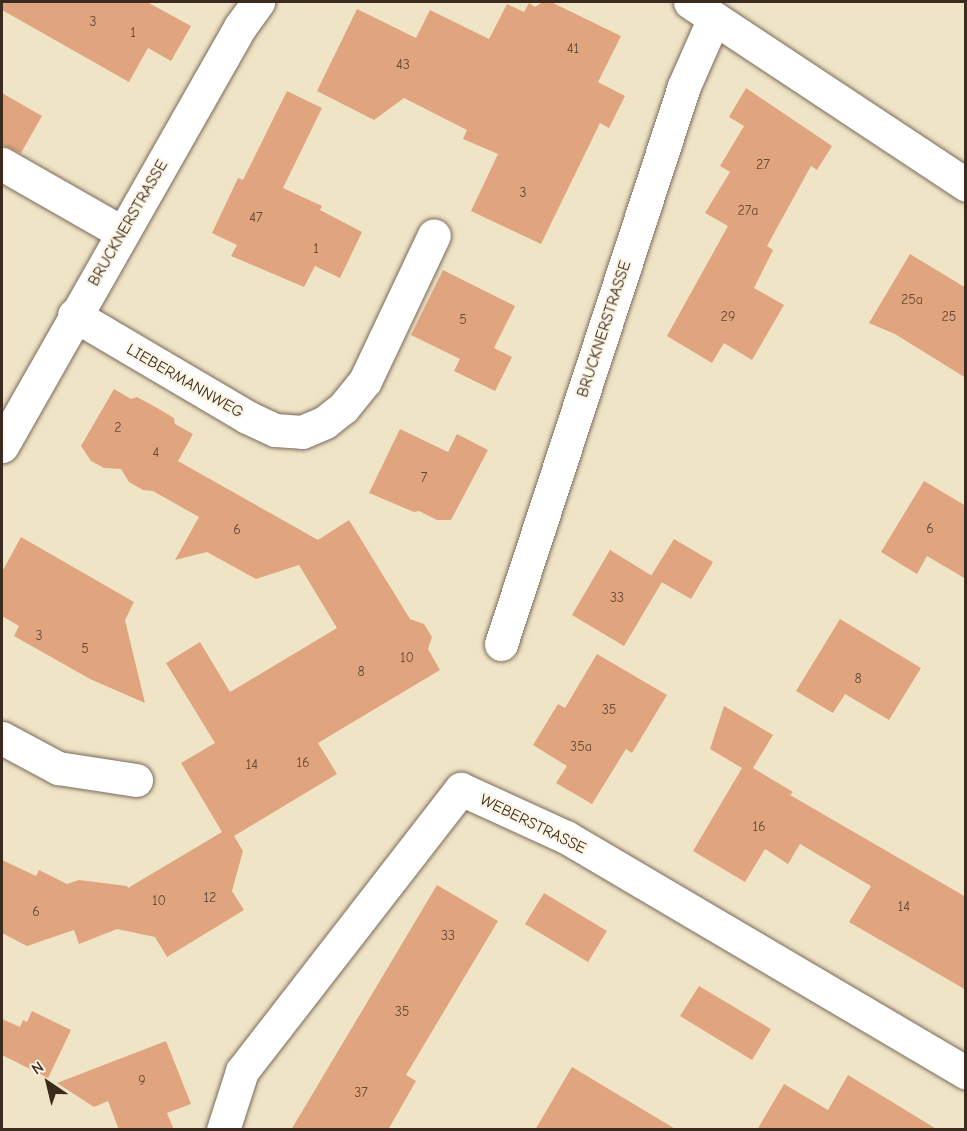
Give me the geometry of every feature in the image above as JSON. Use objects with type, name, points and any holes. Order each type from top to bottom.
[{"type":"street","name":"BRUCKNERSTRASSE","points":[[2,446],[74,315],[240,27],[258,2]]},
{"type":"street","name":"BRUCKNERSTRASSE","points":[[501,644],[684,86],[702,10],[966,185]]},
{"type":"street","points":[[2,164],[123,233]]},
{"type":"street","name":"LIEBERMANNWEG","points":[[74,315],[247,417],[275,430],[302,432],[325,422],[343,408],[365,381],[434,235]]},
{"type":"street","points":[[2,738],[58,768],[136,780]]},
{"type":"street","name":"WEBERSTRASSE","points":[[223,1130],[242,1071],[461,789],[566,837],[966,1073]]},
{"type":"building","points":[[2,2],[147,2],[191,26],[171,61],[148,48],[129,82],[2,10]]},
{"type":"building","points":[[543,2],[551,2],[621,36],[598,82],[625,96],[609,128],[600,123],[541,244],[471,211],[498,154],[463,139],[467,130],[404,98],[374,120],[317,91],[357,9],[416,38],[430,10],[489,39],[507,4],[524,12],[529,3],[535,7]]},
{"type":"building","points":[[746,88],[832,146],[817,170],[811,166],[767,246],[773,250],[754,288],[784,305],[752,360],[724,343],[712,363],[667,336],[728,226],[705,213],[730,172],[720,166],[744,126],[729,117]]},
{"type":"building","points":[[287,91],[322,108],[283,188],[322,206],[320,210],[362,232],[340,278],[315,266],[304,287],[231,256],[237,245],[212,233],[238,178],[243,180]]},
{"type":"building","points":[[2,93],[42,116],[21,153],[2,145]]},
{"type":"building","points":[[910,254],[966,288],[966,378],[895,334],[869,323]]},
{"type":"building","points":[[443,270],[515,306],[494,348],[512,357],[495,391],[454,371],[460,359],[411,335]]},
{"type":"building","points":[[114,389],[131,399],[137,397],[159,409],[174,418],[175,424],[193,434],[178,461],[318,540],[349,520],[410,619],[424,624],[432,637],[428,649],[440,670],[318,743],[337,774],[234,836],[243,851],[232,891],[244,910],[167,957],[155,937],[117,929],[79,944],[74,930],[27,946],[2,933],[2,860],[36,876],[39,870],[67,884],[79,880],[127,886],[128,888],[222,832],[181,763],[215,743],[166,663],[200,642],[230,692],[337,628],[299,565],[256,579],[207,552],[175,560],[199,517],[153,491],[143,490],[129,482],[121,469],[104,468],[91,461],[81,446]]},
{"type":"building","points":[[400,429],[448,452],[457,434],[488,450],[451,520],[437,520],[369,493]]},
{"type":"building","points":[[924,481],[966,506],[966,579],[927,556],[917,574],[881,552]]},
{"type":"building","points":[[21,537],[134,602],[125,620],[145,703],[90,679],[14,636],[19,626],[2,616],[2,572]]},
{"type":"building","points":[[674,539],[713,562],[691,599],[651,576]]},
{"type":"building","points":[[610,550],[662,582],[624,646],[572,615]]},
{"type":"building","points":[[840,619],[921,668],[889,720],[845,694],[833,713],[796,691]]},
{"type":"building","points":[[597,654],[667,695],[632,753],[626,749],[592,804],[556,783],[567,766],[533,745],[558,704],[565,708]]},
{"type":"building","points":[[724,706],[773,735],[753,768],[793,792],[790,795],[966,897],[966,990],[849,922],[871,886],[800,844],[788,864],[765,849],[745,882],[693,851],[742,768],[710,749]]},
{"type":"building","points":[[437,885],[498,921],[406,1075],[416,1081],[388,1130],[291,1130]]},
{"type":"building","points":[[544,893],[607,931],[588,962],[525,924]]},
{"type":"building","points":[[699,986],[771,1029],[752,1060],[680,1016]]},
{"type":"building","points":[[32,1011],[71,1030],[48,1078],[2,1055],[2,1019],[20,1027],[23,1020],[27,1022]]},
{"type":"building","points":[[166,1041],[191,1104],[167,1113],[174,1130],[119,1130],[108,1101],[94,1107],[57,1083]]},
{"type":"building","points":[[572,1067],[677,1130],[535,1130]]},
{"type":"building","points":[[848,1075],[938,1130],[757,1130],[784,1084],[828,1110]]}]
